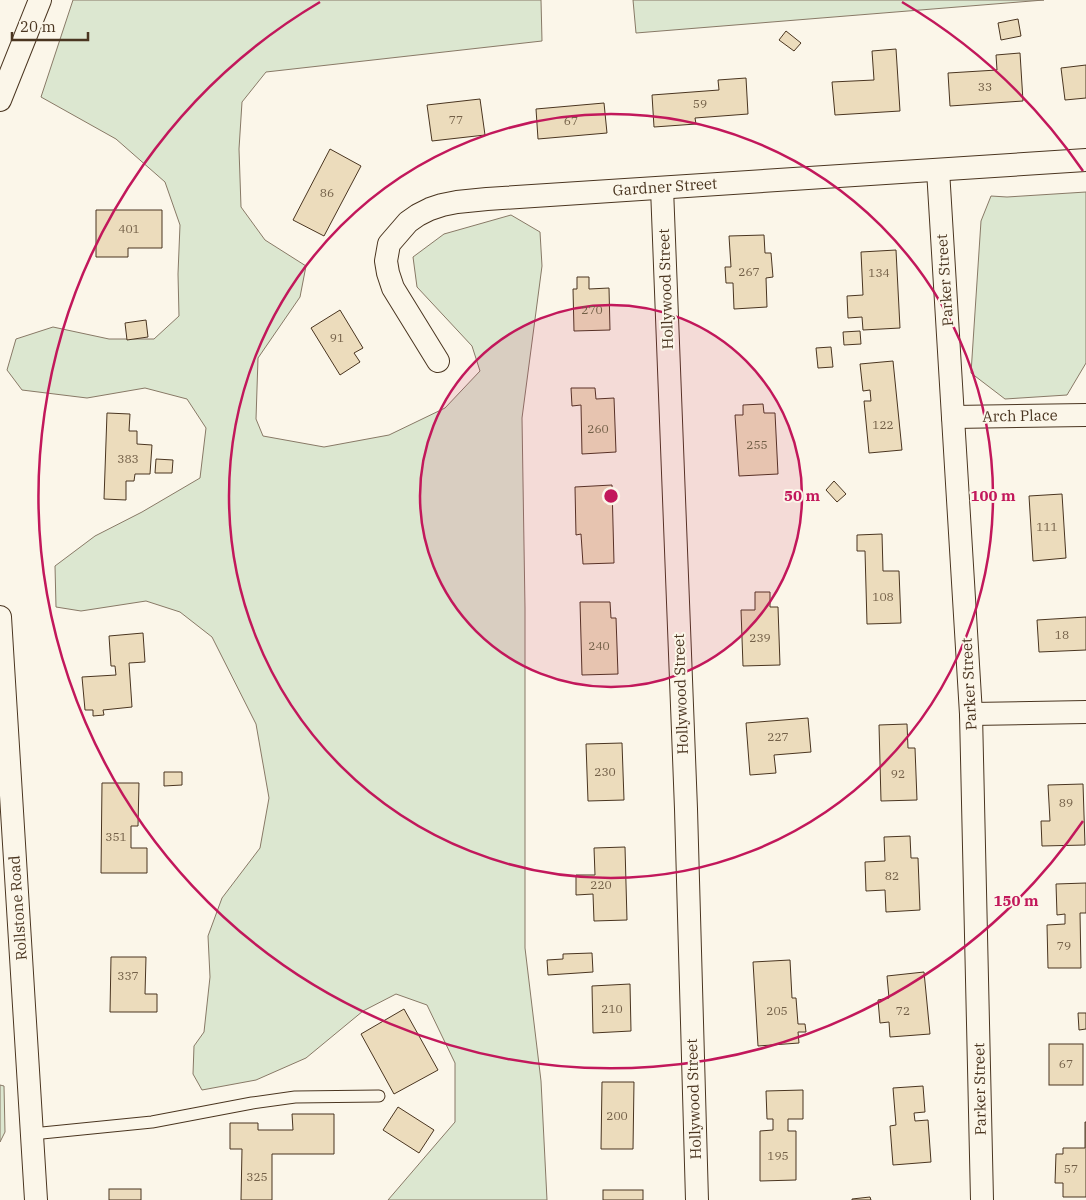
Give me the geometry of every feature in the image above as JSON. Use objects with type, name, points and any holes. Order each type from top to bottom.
[{"type":"street","points":[[0,100],[40,0]]},
{"type":"street","name":"Gardner Street","points":[[438,361],[393,288],[386,261],[389,244],[408,222],[430,209],[442,205],[457,202],[1086,160]]},
{"type":"street","name":"Parker Street","points":[[938,170],[972,714],[982,1200]]},
{"type":"street","name":"Hollywood Street","points":[[662,188],[686,809],[697,1200]]},
{"type":"street","name":"Arch Place","points":[[953,417],[1086,415]]},
{"type":"street","name":"Rollstone Road","points":[[0,617],[36,1200]]},
{"type":"street","points":[[972,714],[1086,712]]},
{"type":"lane","points":[[32,1134],[152,1122],[295,1097],[379,1096]]},
{"type":"green space","points":[[73,0],[541,0],[542,41],[266,72],[242,102],[239,149],[241,207],[265,240],[306,266],[300,297],[258,358],[256,419],[263,436],[324,447],[389,435],[445,408],[480,371],[472,346],[417,287],[413,257],[444,234],[511,215],[540,232],[542,266],[522,418],[525,608],[525,948],[541,1081],[547,1200],[388,1200],[455,1122],[455,1063],[427,1005],[396,994],[363,1011],[306,1058],[256,1080],[202,1090],[193,1074],[194,1046],[204,1032],[210,977],[208,936],[222,898],[260,848],[269,798],[256,724],[212,637],[180,612],[146,601],[81,611],[56,607],[55,566],[95,536],[142,512],[200,478],[206,428],[187,399],[145,388],[87,398],[22,390],[7,370],[16,339],[53,327],[109,339],[154,339],[179,316],[180,225],[165,182],[116,139],[41,97]]},
{"type":"green space","points":[[633,0],[1044,0],[636,33]]},
{"type":"green space","points":[[1086,192],[1086,363],[1067,395],[1005,399],[971,373],[981,221],[991,196],[1007,197]]},
{"type":"green space","points":[[0,1085],[4,1086],[5,1132],[0,1142]]},
{"type":"building","points":[[1018,19],[1021,36],[1001,40],[998,23]]},
{"type":"building","points":[[786,31],[801,43],[794,51],[779,40]]},
{"type":"building","points":[[896,49],[900,111],[835,115],[832,82],[874,80],[872,51]]},
{"type":"building","points":[[1020,53],[1023,101],[950,106],[948,73],[997,70],[996,55]]},
{"type":"building","points":[[1086,65],[1086,98],[1065,100],[1061,68]]},
{"type":"building","points":[[746,78],[748,114],[695,118],[696,124],[654,127],[652,95],[719,90],[718,80]]},
{"type":"building","points":[[480,99],[485,135],[432,141],[427,105]]},
{"type":"building","points":[[604,103],[607,133],[538,139],[536,109]]},
{"type":"building","points":[[330,149],[361,166],[324,236],[293,220]]},
{"type":"building","points":[[96,210],[162,210],[162,248],[128,248],[128,257],[96,257]]},
{"type":"building","points":[[764,235],[765,253],[771,253],[773,277],[766,278],[767,307],[734,309],[733,283],[726,283],[725,267],[731,267],[729,236]]},
{"type":"building","points":[[896,250],[900,328],[863,330],[862,317],[848,318],[847,296],[863,295],[861,252]]},
{"type":"building","points":[[577,277],[589,277],[589,289],[609,288],[610,330],[574,331],[573,289],[577,289]]},
{"type":"building","points":[[340,310],[363,348],[354,353],[360,362],[340,375],[311,328]]},
{"type":"building","points":[[146,320],[148,337],[127,340],[125,323]]},
{"type":"building","points":[[860,331],[861,344],[844,345],[843,332]]},
{"type":"building","points":[[831,347],[833,367],[818,368],[816,348]]},
{"type":"building","points":[[893,361],[902,450],[869,453],[864,401],[871,401],[870,390],[863,391],[860,364]]},
{"type":"building","points":[[571,388],[595,388],[596,399],[614,398],[616,452],[582,454],[581,405],[572,406]]},
{"type":"building","points":[[763,404],[764,413],[775,413],[778,474],[739,476],[735,415],[743,415],[743,405]]},
{"type":"building","points":[[107,413],[130,414],[129,431],[137,431],[137,444],[152,445],[150,474],[135,474],[134,481],[126,481],[126,500],[104,499]]},
{"type":"building","points":[[156,459],[173,460],[172,473],[155,473]]},
{"type":"building","points":[[834,481],[846,494],[837,502],[826,490]]},
{"type":"building","points":[[612,485],[614,563],[583,564],[581,534],[576,535],[575,487]]},
{"type":"building","points":[[1062,494],[1066,558],[1033,561],[1029,496]]},
{"type":"building","points":[[882,534],[883,571],[899,571],[901,623],[867,624],[865,551],[857,551],[857,535]]},
{"type":"building","points":[[755,592],[770,592],[770,607],[778,607],[780,665],[743,666],[741,610],[755,610]]},
{"type":"building","points":[[580,602],[610,602],[611,618],[616,618],[618,674],[582,675]]},
{"type":"building","points":[[1086,617],[1086,650],[1039,652],[1037,620]]},
{"type":"building","points":[[143,633],[145,662],[129,663],[132,707],[103,710],[104,715],[93,716],[93,710],[85,710],[82,677],[116,675],[115,666],[111,666],[109,636]]},
{"type":"building","points":[[808,718],[811,752],[774,755],[776,773],[750,775],[746,723]]},
{"type":"building","points":[[907,724],[908,748],[915,748],[917,800],[881,801],[879,725]]},
{"type":"building","points":[[622,743],[624,800],[588,801],[586,744]]},
{"type":"building","points":[[164,772],[182,772],[182,785],[164,786]]},
{"type":"building","points":[[102,783],[139,783],[138,826],[131,826],[131,848],[147,848],[147,873],[101,873]]},
{"type":"building","points":[[1083,784],[1085,845],[1042,846],[1041,821],[1050,821],[1048,785]]},
{"type":"building","points":[[910,836],[911,858],[918,858],[920,910],[886,912],[885,890],[866,891],[865,862],[885,861],[884,837]]},
{"type":"building","points":[[625,847],[627,920],[594,921],[593,894],[576,895],[576,875],[595,875],[594,848]]},
{"type":"building","points":[[1086,883],[1086,913],[1080,913],[1081,968],[1048,968],[1047,925],[1065,924],[1065,914],[1057,915],[1056,884]]},
{"type":"building","points":[[592,953],[593,972],[548,975],[547,960],[563,959],[563,954]]},
{"type":"building","points":[[111,957],[146,957],[145,994],[157,994],[157,1012],[110,1012]]},
{"type":"building","points":[[790,960],[792,998],[796,998],[798,1024],[805,1024],[806,1032],[798,1032],[799,1043],[758,1046],[753,962]]},
{"type":"building","points":[[924,972],[930,1034],[890,1037],[889,1022],[880,1023],[878,1000],[889,998],[887,976]]},
{"type":"building","points":[[630,984],[631,1031],[593,1033],[592,986]]},
{"type":"building","points":[[404,1009],[438,1070],[394,1094],[361,1034]]},
{"type":"building","points":[[1078,1013],[1086,1013],[1086,1029],[1079,1030]]},
{"type":"building","points":[[1049,1044],[1083,1044],[1083,1085],[1049,1085]]},
{"type":"building","points":[[602,1082],[634,1082],[633,1149],[601,1149]]},
{"type":"building","points":[[923,1086],[925,1112],[914,1113],[915,1121],[928,1120],[931,1162],[893,1165],[890,1126],[896,1125],[893,1088]]},
{"type":"building","points":[[803,1090],[803,1119],[788,1119],[788,1131],[796,1131],[796,1180],[760,1181],[760,1131],[773,1130],[773,1119],[767,1119],[766,1091]]},
{"type":"building","points":[[398,1107],[434,1130],[419,1153],[383,1130]]},
{"type":"building","points":[[292,1114],[334,1114],[334,1154],[272,1154],[272,1200],[241,1200],[242,1149],[230,1149],[230,1123],[258,1123],[258,1130],[293,1130]]},
{"type":"building","points":[[1085,1122],[1086,1197],[1063,1197],[1063,1183],[1055,1183],[1056,1154],[1063,1154],[1063,1148],[1085,1148]]},
{"type":"building","points":[[109,1189],[141,1189],[141,1200],[109,1200]]},
{"type":"building","points":[[603,1190],[643,1190],[643,1200],[603,1200]]},
{"type":"building","points":[[870,1197],[871,1200],[852,1200],[852,1199]]}]
